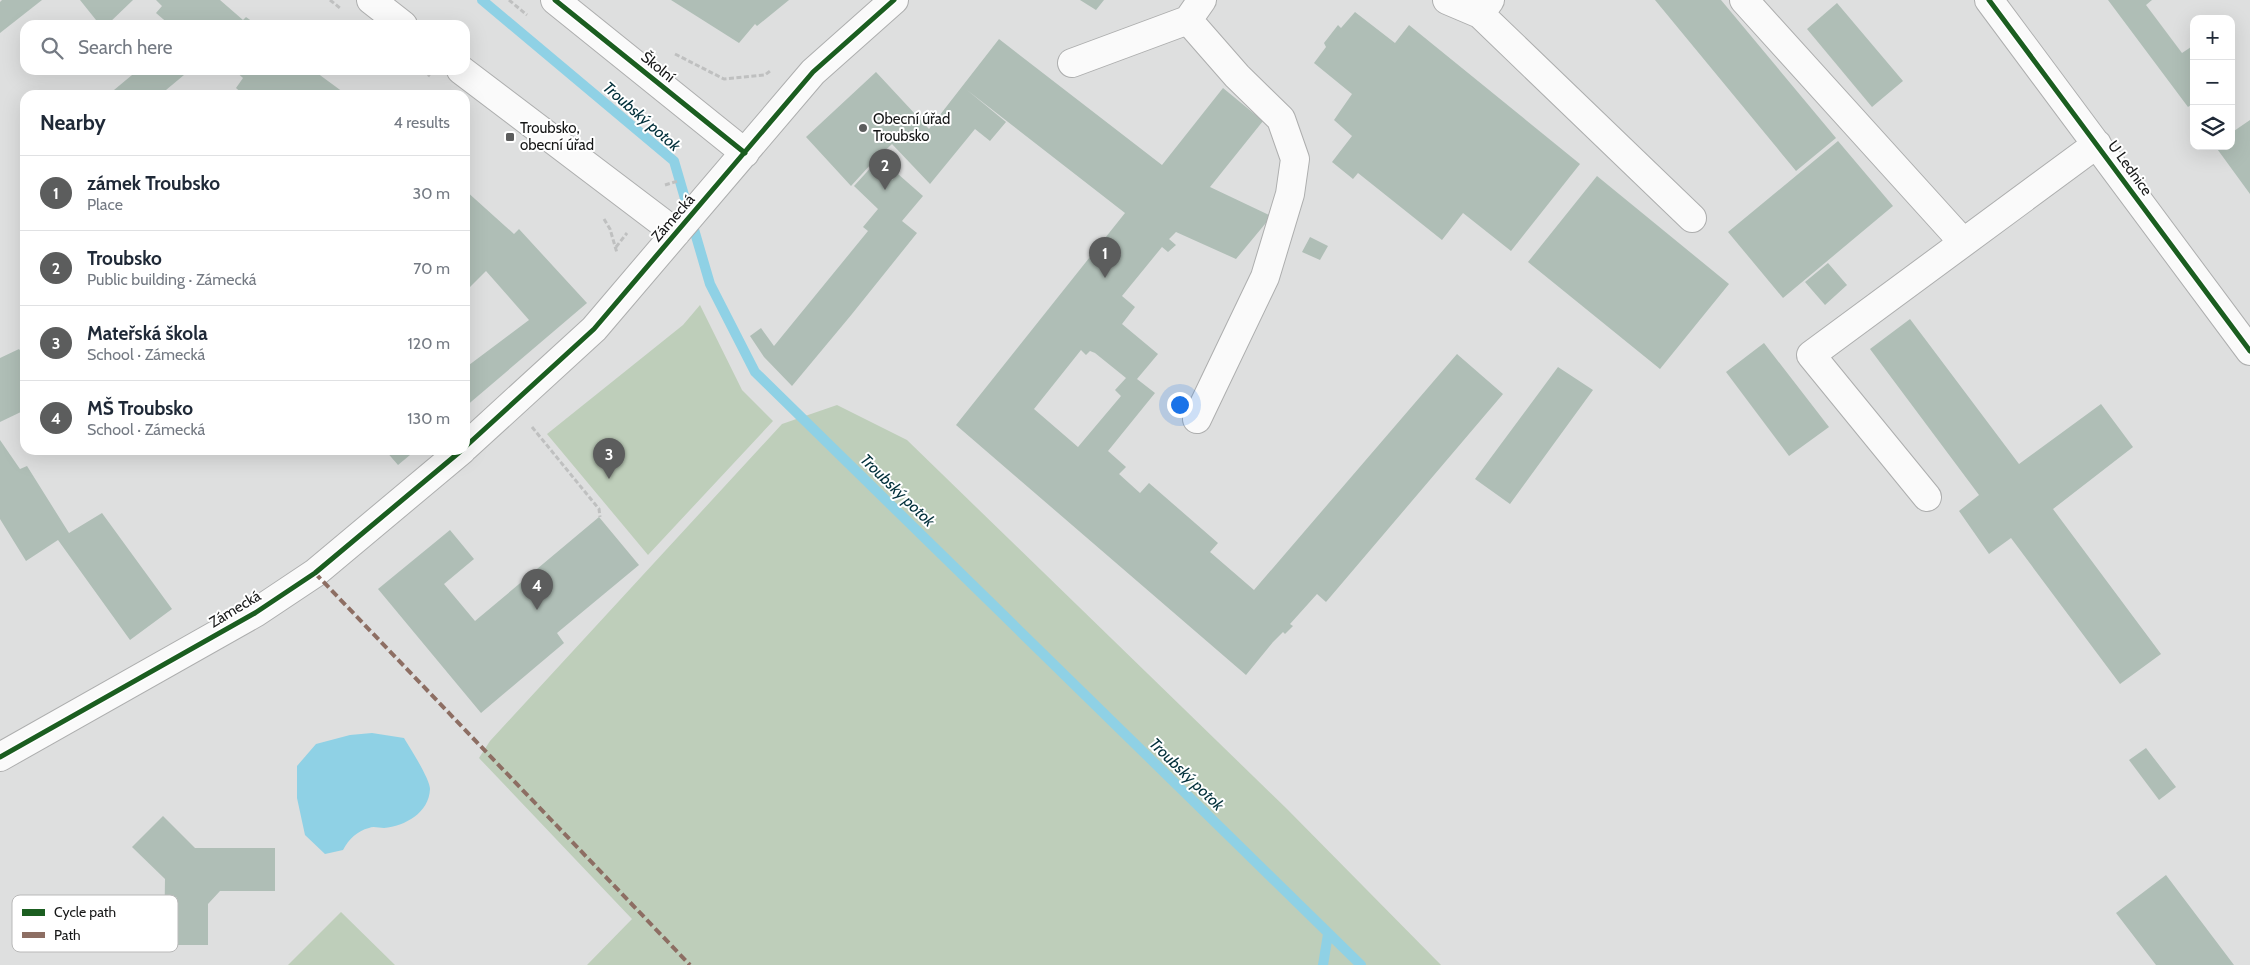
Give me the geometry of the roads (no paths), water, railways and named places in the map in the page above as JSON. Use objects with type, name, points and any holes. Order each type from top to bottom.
[{"type":"street","points":[[371,0],[397,20]]},
{"type":"street","name":"Školní","points":[[555,0],[745,153]]},
{"type":"street","name":"Zámecká","points":[[470,442],[594,329],[813,72],[894,0]]},
{"type":"street","points":[[1447,0],[1485,7],[1692,218]]},
{"type":"street","points":[[1744,0],[1963,242]]},
{"type":"street","name":"U Lednice","points":[[1989,0],[2250,351]]},
{"type":"street","points":[[1072,63],[1195,10],[1237,76],[1281,119],[1295,159],[1290,194],[1265,277],[1197,419]]},
{"type":"street","points":[[469,75],[682,227]]},
{"type":"street","points":[[1928,497],[1811,355],[2097,144]]},
{"type":"street","name":"Zámecká","points":[[0,757],[255,613],[307,579],[456,455]]},
{"type":"water","points":[[372,733],[404,738],[427,778],[430,789],[429,797],[421,811],[408,821],[392,827],[365,829],[354,836],[343,850],[325,854],[305,835],[297,798],[297,766],[316,744],[350,735]]},
{"type":"waterway","name":"Troubský potok","points":[[482,0],[674,161],[710,284],[755,372],[1361,965]]},
{"type":"waterway","points":[[1323,965],[1328,934]]},
{"type":"place","name":"Obecní úřad Troubsko","points":[[863,128]]},
{"type":"place","name":"Troubsko, obecní úřad","points":[[510,137]]},
{"type":"place","name":"Troubsko","points":[[885,190]]},
{"type":"place","name":"zámek Troubsko","points":[[1105,278]]},
{"type":"place","name":"Mateřská škola","points":[[609,479]]},
{"type":"place","name":"MŠ Troubsko","points":[[537,610]]}]
